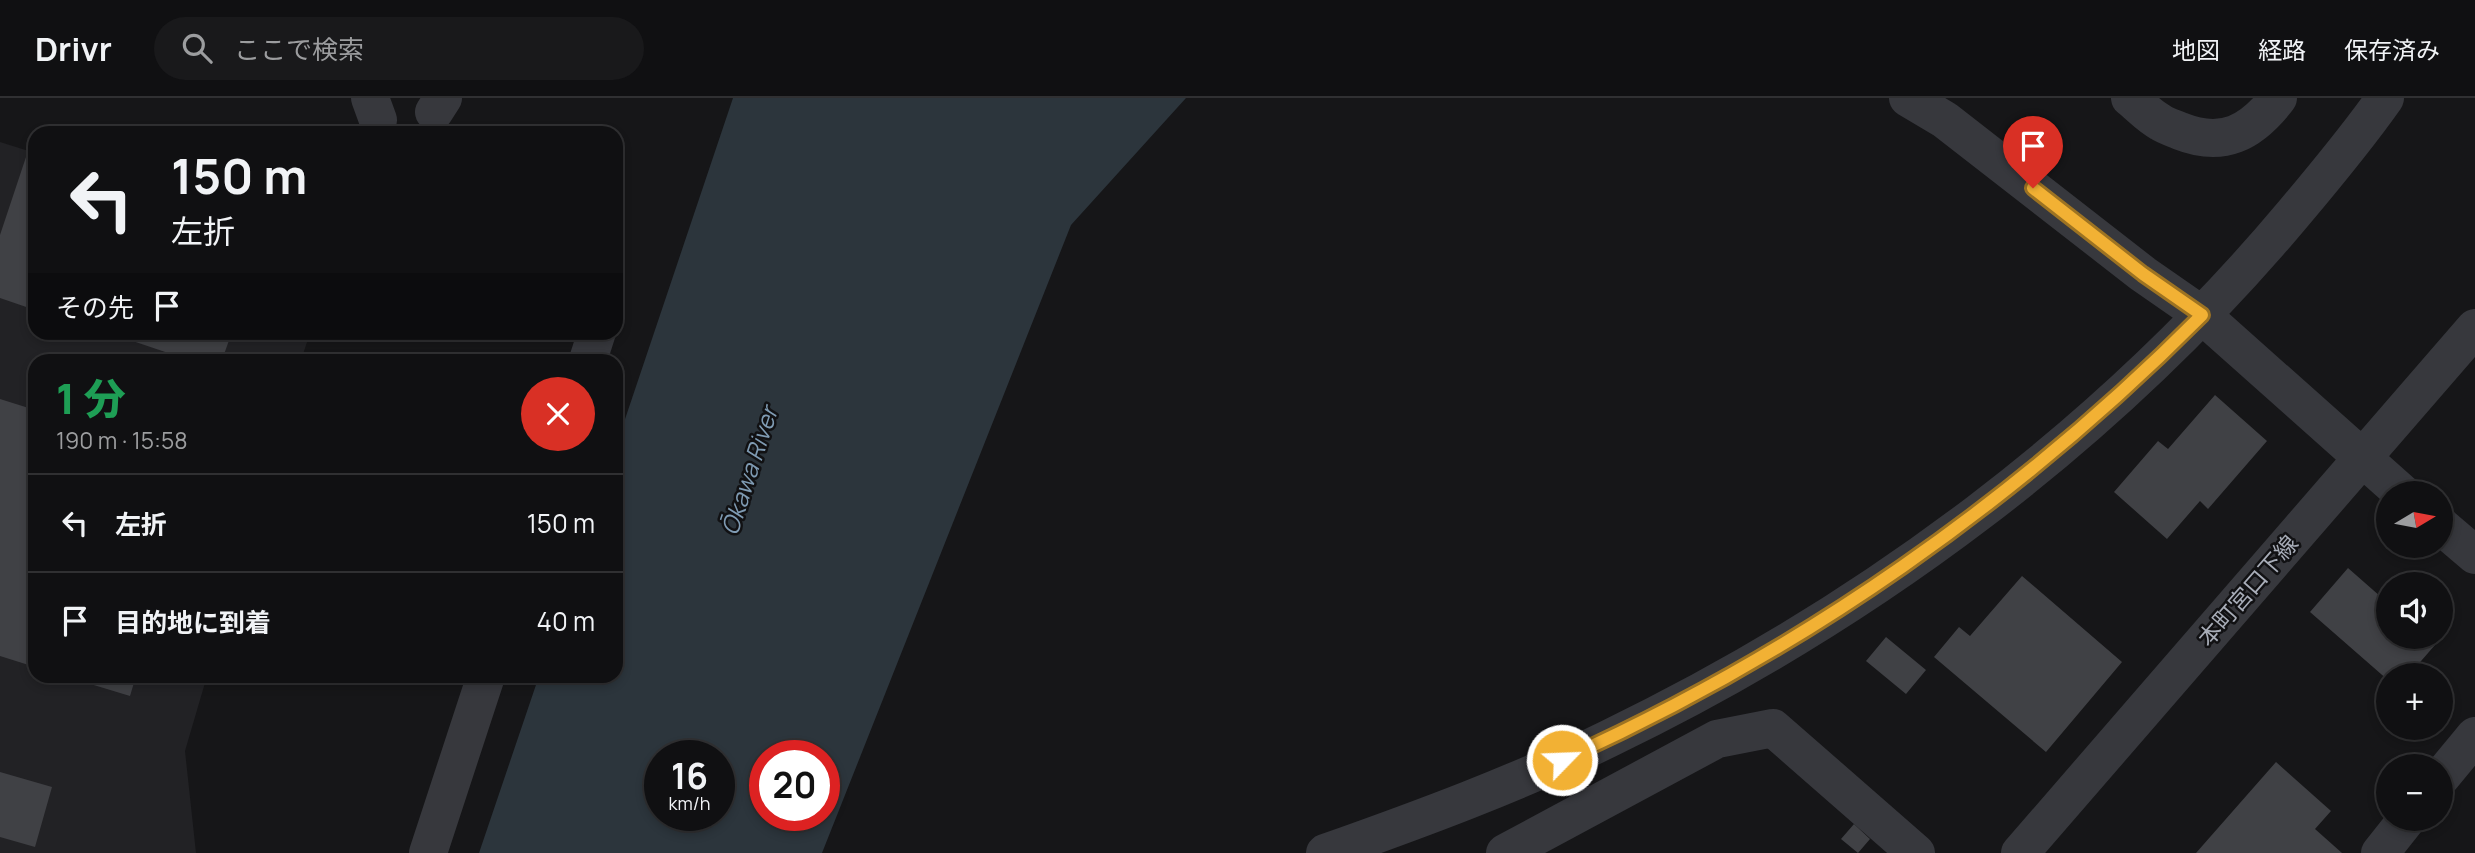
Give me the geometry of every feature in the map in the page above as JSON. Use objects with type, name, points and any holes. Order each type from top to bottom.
[{"type":"street","points":[[1908,98],[1945,120],[2143,274],[2202,315],[2388,481]]},
{"type":"street","points":[[2130,98],[2161,123],[2192,136],[2221,139],[2246,131],[2267,113],[2278,98]]},
{"type":"street","points":[[1325,853],[1492,792],[1608,739],[1798,636],[1957,529],[2023,477],[2152,366],[2248,268],[2361,132],[2385,98]]},
{"type":"street","name":"本町宮口下線","points":[[2020,853],[2475,328]]},
{"type":"street","points":[[2454,537],[2475,555]]},
{"type":"street","points":[[428,853],[484,683]]},
{"type":"street","points":[[1505,853],[1717,739],[1773,728],[1916,853]]},
{"type":"street","points":[[2453,763],[2475,736]]},
{"type":"street","points":[[2380,853],[2397,831]]},
{"type":"shaded area","points":[[0,142],[28,151],[28,340],[308,340],[303,354],[28,354],[28,683],[205,683],[185,751],[196,853],[0,853]]},
{"type":"water","name":"Ōkawa River","points":[[733,98],[1186,98],[1071,225],[840,808],[840,740],[749,740],[749,831],[831,831],[822,853],[479,853],[537,683],[623,683],[623,425]]},
{"type":"building","points":[[28,151],[28,308],[0,298],[0,235]]},
{"type":"building","points":[[130,340],[229,340],[224,354],[171,354]]},
{"type":"building","points":[[2215,395],[2267,441],[2208,509],[2200,501],[2167,539],[2114,492],[2158,441],[2168,449]]},
{"type":"building","points":[[0,399],[28,408],[28,665],[0,656]]},
{"type":"building","points":[[2348,568],[2376,593],[2376,649],[2432,649],[2419,663],[2376,663],[2376,670],[2310,612]]},
{"type":"building","points":[[2022,576],[2122,662],[2046,752],[1934,657],[1959,627],[1970,636]]},
{"type":"building","points":[[1886,637],[1926,670],[1906,694],[1866,661]]},
{"type":"building","points":[[87,683],[134,683],[130,696]]},
{"type":"building","points":[[2276,762],[2331,811],[2315,829],[2342,853],[2196,853]]},
{"type":"building","points":[[0,772],[52,787],[35,847],[0,837]]},
{"type":"building","points":[[1854,824],[1870,839],[1858,853],[1841,839]]},
{"type":"route","points":[[1562,760],[1706,688],[1798,636],[1957,529],[2023,477],[2152,366],[2202,315],[2143,274],[2033,188]]}]
